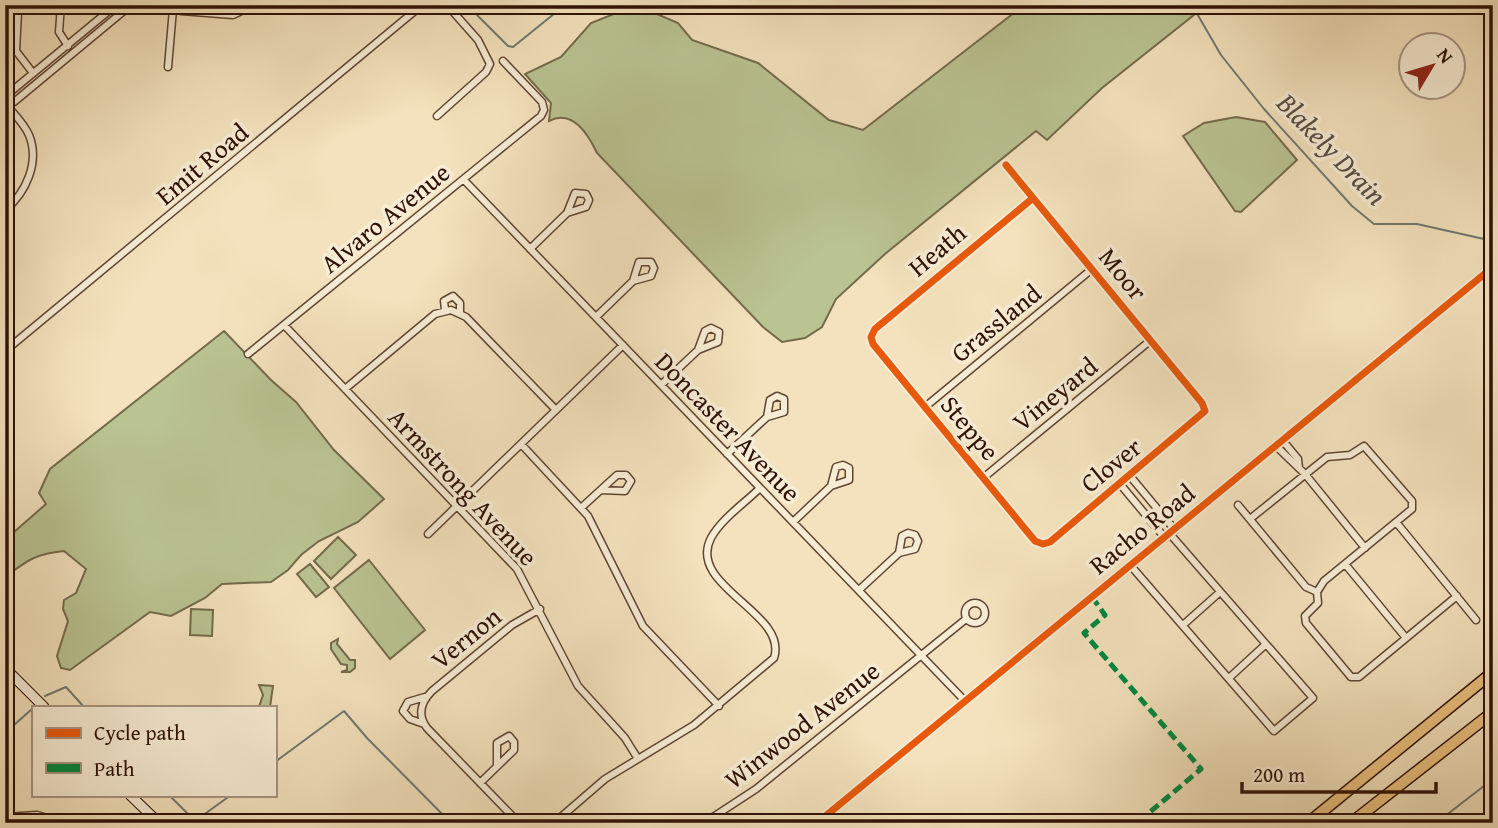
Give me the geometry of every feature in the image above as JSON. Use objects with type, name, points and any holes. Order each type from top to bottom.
[{"type":"highway","points":[[1308,823],[1493,672]]},
{"type":"highway","points":[[1351,823],[1493,712]]},
{"type":"main road","points":[[5,668],[43,706]]},
{"type":"main road","points":[[131,796],[159,823]]},
{"type":"street","points":[[61,5],[59,32],[73,53]]},
{"type":"street","points":[[5,102],[14,102],[131,5]]},
{"type":"street","points":[[167,66],[171,7],[237,15],[254,5]]},
{"type":"street","name":"Emit Road","points":[[5,351],[422,5]]},
{"type":"street","points":[[437,116],[486,72],[490,64],[478,40],[447,5]]},
{"type":"street","points":[[5,102],[8,94],[114,7],[118,16]]},
{"type":"street","points":[[18,12],[16,51],[33,73]]},
{"type":"street","name":"Alvaro Avenue","points":[[248,355],[541,116],[544,110],[541,102],[503,61]]},
{"type":"street","points":[[42,65],[49,73]]},
{"type":"street","points":[[5,102],[24,127],[31,147],[27,184],[7,207]]},
{"type":"street","name":"Moor","points":[[1006,165],[1202,403],[1205,411]]},
{"type":"street","name":"Doncaster Avenue","points":[[464,180],[965,701]]},
{"type":"street","name":"Heath","points":[[871,337],[875,329],[1033,198]]},
{"type":"street","points":[[530,248],[568,213]]},
{"type":"street","name":"Grassland","points":[[925,407],[1092,269]]},
{"type":"street","name":"Racho Road","points":[[817,823],[1492,269]]},
{"type":"street","points":[[596,317],[633,281]]},
{"type":"street","points":[[445,310],[444,300],[453,296],[460,303],[460,312]]},
{"type":"street","points":[[345,389],[435,314],[445,310],[460,312],[556,410]]},
{"type":"street","name":"Armstrong Avenue","points":[[284,326],[454,508],[517,569],[578,686],[625,738],[638,759]]},
{"type":"street","name":"Steppe","points":[[871,337],[873,344],[1040,544]]},
{"type":"street","name":"Vineyard","points":[[984,478],[1150,340]]},
{"type":"street","points":[[428,534],[623,345]]},
{"type":"street","points":[[661,385],[698,350]]},
{"type":"street","name":"Clover","points":[[1040,544],[1050,542],[1205,411]]},
{"type":"street","points":[[727,454],[766,417]]},
{"type":"street","points":[[1280,443],[1298,459],[1302,471],[1365,548]]},
{"type":"street","points":[[521,444],[582,508],[643,626],[719,706]]},
{"type":"street","points":[[1250,519],[1302,471],[1331,455],[1348,456],[1363,446],[1370,449],[1408,496],[1414,507],[1324,581],[1317,592],[1318,603],[1305,617],[1306,623],[1349,675],[1359,677],[1457,597]]},
{"type":"street","points":[[1130,476],[1170,534]]},
{"type":"street","points":[[1120,484],[1170,534],[1312,698],[1274,731],[1131,566]]},
{"type":"street","points":[[793,522],[831,486]]},
{"type":"street","points":[[554,823],[586,793],[678,736],[769,665],[776,652],[769,631],[716,575],[707,559],[707,548],[714,533],[760,488]]},
{"type":"street","points":[[582,508],[601,491]]},
{"type":"street","points":[[1238,505],[1306,587],[1317,592]]},
{"type":"street","points":[[1396,522],[1476,620]]},
{"type":"street","points":[[859,590],[899,552]]},
{"type":"street","points":[[1345,564],[1406,638]]},
{"type":"street","points":[[1182,625],[1220,592]]},
{"type":"street","name":"Vernon","points":[[424,723],[422,704],[427,696],[512,625],[540,609]]},
{"type":"street","name":"Winwood Avenue","points":[[704,823],[756,789],[967,619]]},
{"type":"street","points":[[1229,678],[1265,645]]},
{"type":"street","points":[[427,696],[408,702],[404,709],[407,717],[424,723],[519,823]]},
{"type":"street","points":[[480,783],[497,765]]},
{"type":"street","points":[[5,817],[37,815],[64,823]]},
{"type":"green space","points":[[636,5],[678,23],[692,40],[758,63],[829,120],[863,130],[1024,5],[1204,7],[1102,88],[1047,140],[1036,131],[885,254],[836,299],[822,327],[805,338],[782,342],[763,327],[597,153],[579,126],[566,118],[549,121],[551,103],[525,74],[561,57],[591,23]]},
{"type":"green space","points":[[1236,117],[1265,122],[1297,160],[1241,212],[1235,211],[1183,136],[1204,123]]},
{"type":"green space","points":[[224,331],[296,402],[334,450],[384,499],[358,522],[319,541],[271,582],[222,584],[205,598],[171,616],[150,612],[70,670],[61,668],[57,656],[68,621],[63,609],[64,600],[76,593],[86,569],[64,551],[32,559],[5,577],[5,540],[46,504],[39,493],[50,469]]},
{"type":"green space","points":[[338,537],[356,555],[331,579],[314,561]]},
{"type":"green space","points":[[369,560],[425,630],[390,659],[334,588]]},
{"type":"green space","points":[[310,564],[329,587],[316,597],[297,574]]},
{"type":"green space","points":[[191,609],[213,610],[212,636],[190,635]]},
{"type":"green space","points":[[338,639],[337,644],[350,660],[355,660],[355,668],[350,672],[341,672],[347,670],[347,665],[341,664],[331,649],[331,643]]},
{"type":"green space","points":[[259,685],[273,686],[270,706],[259,706],[263,695]]},
{"type":"waterway","points":[[467,5],[508,46],[513,47],[565,5]]},
{"type":"waterway","name":"Blakely Drain","points":[[1192,5],[1221,55],[1264,109],[1352,206],[1374,224],[1417,224],[1493,241]]},
{"type":"waterway","points":[[45,696],[66,687],[83,706]]},
{"type":"waterway","points":[[5,733],[32,709]]},
{"type":"waterway","points":[[276,761],[344,711],[451,823]]},
{"type":"waterway","name":"Blakely Drain","points":[[1436,823],[1493,779]]},
{"type":"waterway","points":[[170,796],[195,821],[230,796]]},
{"type":"marked path","points":[[1092,597],[1105,615],[1084,633],[1201,769],[1137,823]]},
{"type":"cycle path","points":[[1006,165],[1202,403],[1205,411],[1050,542],[1043,544],[1035,541],[873,344],[871,337],[875,329],[1033,198]]},
{"type":"cycle path","points":[[817,823],[1493,267]]}]
